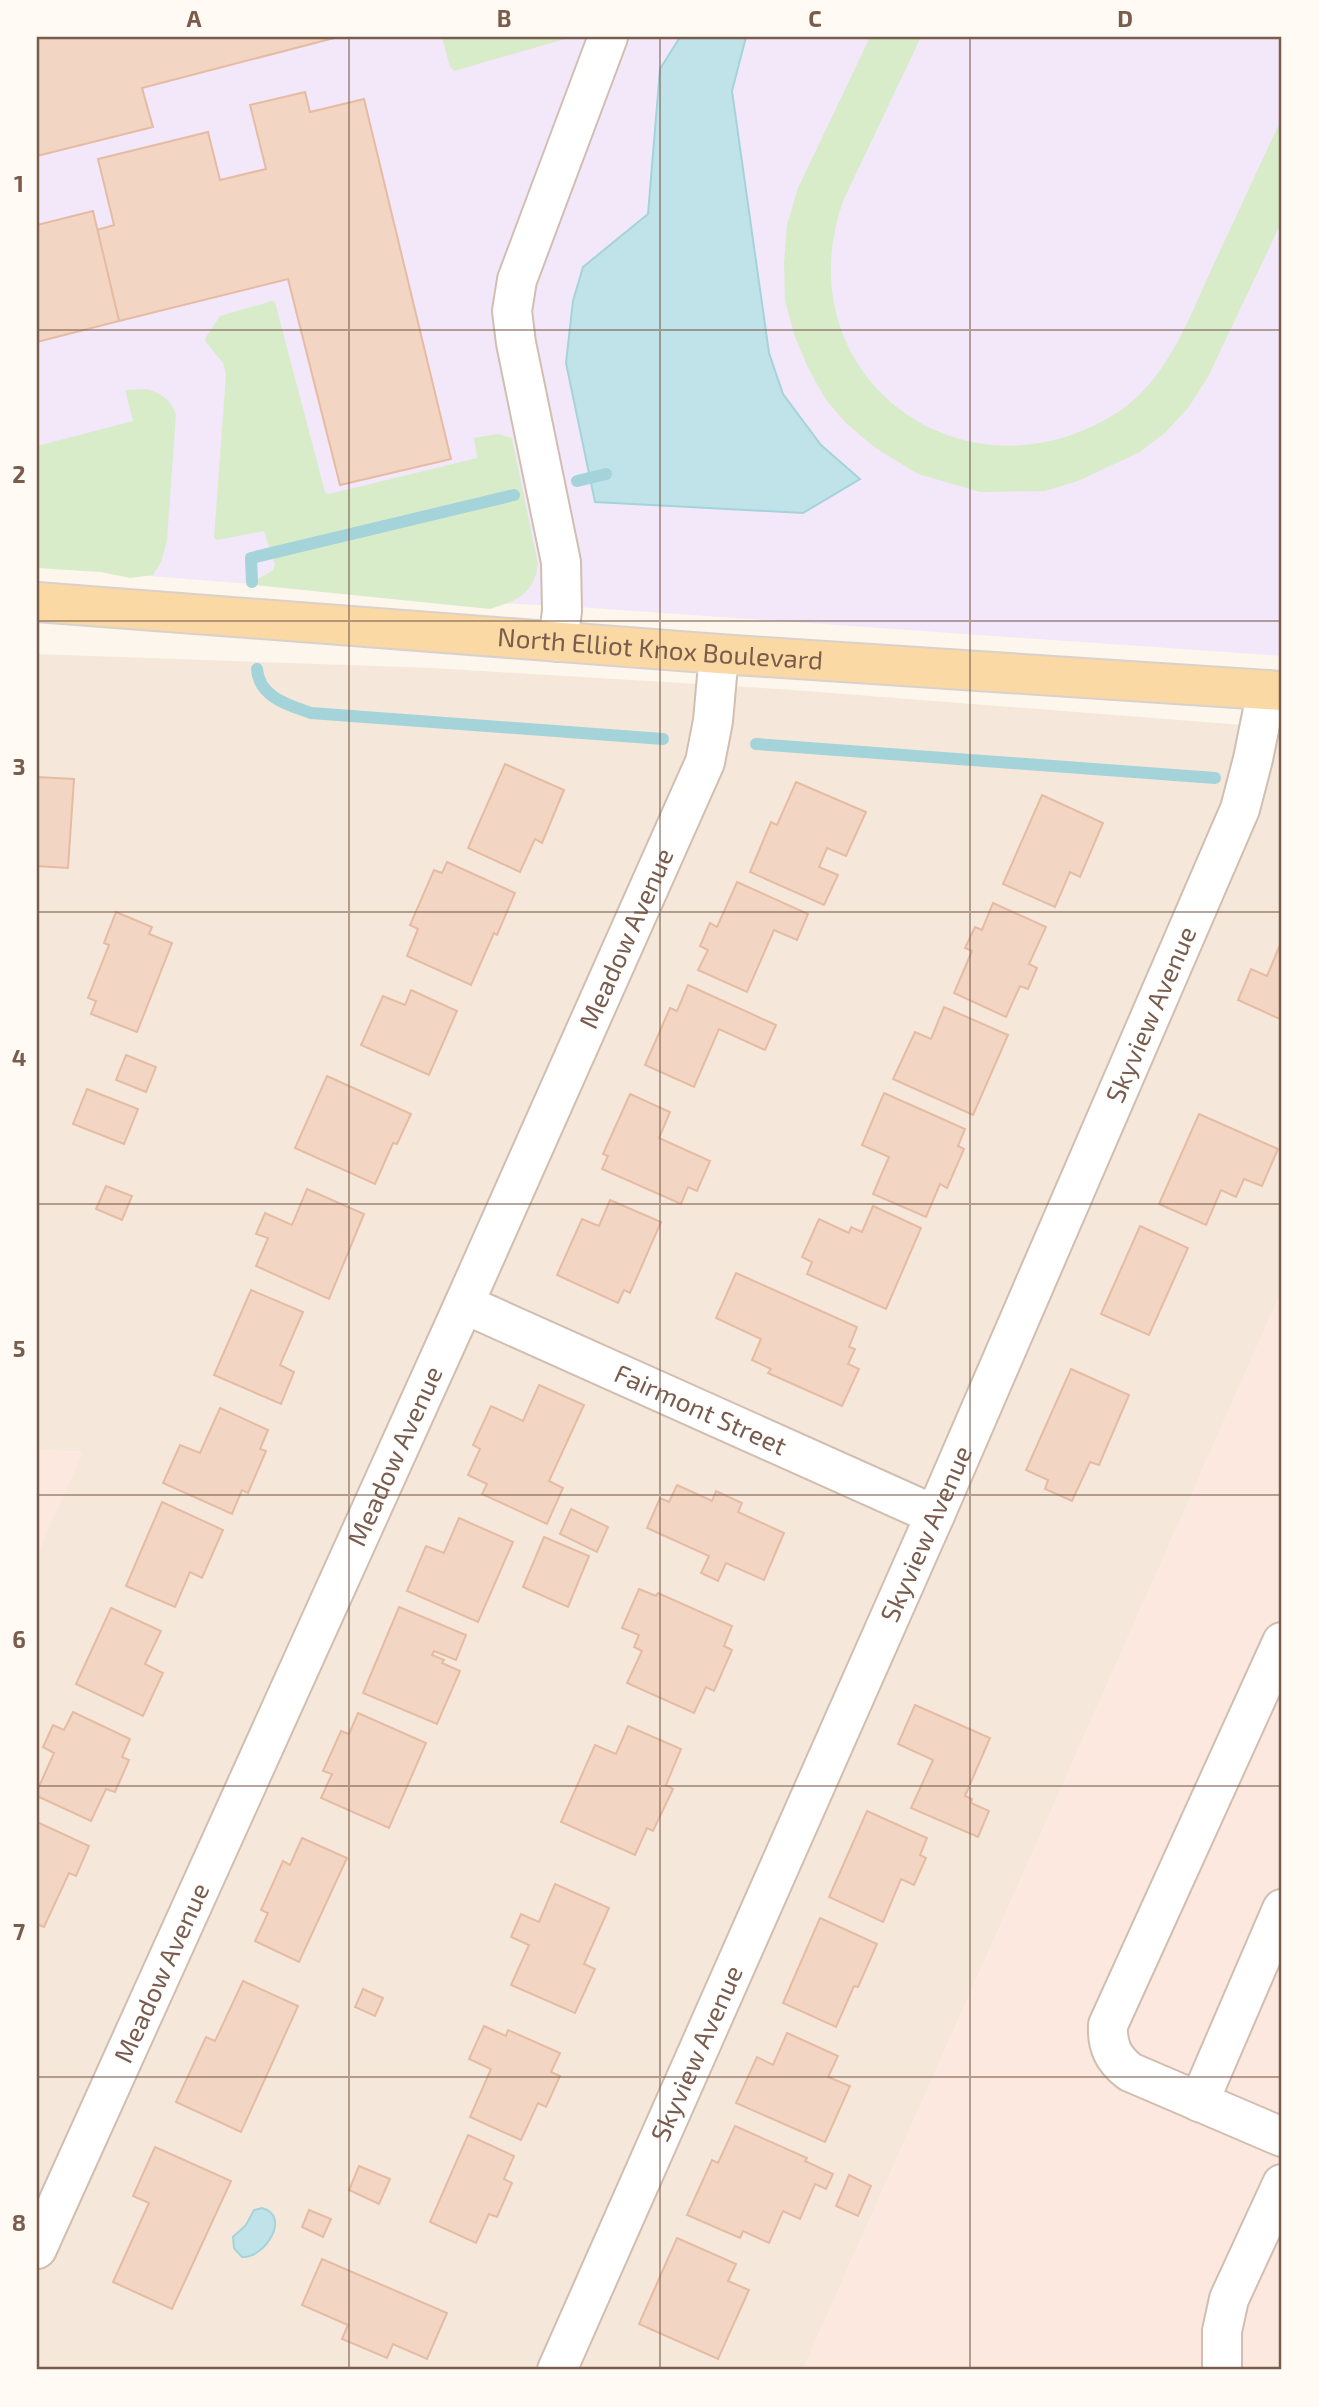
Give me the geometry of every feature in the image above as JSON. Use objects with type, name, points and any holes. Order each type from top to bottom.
[{"type":"main road","name":"North Elliot Knox Boulevard","points":[[37,601],[719,654],[1274,690]]},
{"type":"street","points":[[558,642],[562,611],[561,562],[516,343],[512,311],[517,280],[608,37]]},
{"type":"street","name":"Meadow Avenue","points":[[37,2249],[464,1304],[705,762],[713,720],[719,654]]},
{"type":"street","name":"Skyview Avenue","points":[[556,2370],[935,1515],[1240,809],[1274,690]]},
{"type":"street","name":"Fairmont Street","points":[[464,1304],[935,1515]]},
{"type":"street","points":[[1282,1642],[1108,2025],[1107,2040],[1119,2064],[1130,2072],[1282,2137]]},
{"type":"street","points":[[1199,2102],[1282,1909]]},
{"type":"street","points":[[1222,2370],[1222,2331],[1229,2299],[1282,2184]]},
{"type":"shaded area","points":[[37,37],[1282,37],[1282,656],[476,602],[37,567]]},
{"type":"shaded area","points":[[37,654],[433,668],[780,689],[1282,728],[1282,1291],[803,2370],[37,2370],[37,1554],[82,1452],[37,1450]]},
{"type":"shaded area","points":[[1282,1291],[1282,2370],[803,2370]]},
{"type":"shaded area","points":[[37,1450],[83,1452],[37,1554]]},
{"type":"green space","points":[[442,37],[568,37],[454,71],[450,67]]},
{"type":"green space","points":[[870,37],[921,37],[844,199],[831,262],[838,320],[862,370],[899,409],[946,435],[1001,446],[1059,439],[1118,412],[1152,381],[1178,342],[1282,118],[1282,221],[1208,377],[1188,408],[1165,433],[1140,452],[1078,481],[1045,491],[980,492],[918,474],[874,447],[846,423],[826,400],[808,368],[794,334],[785,301],[787,225],[798,188]]},
{"type":"green space","points":[[275,302],[325,492],[329,494],[477,458],[474,438],[498,434],[512,438],[538,564],[533,583],[523,595],[490,609],[254,585],[255,581],[273,570],[275,565],[264,531],[217,540],[214,538],[226,374],[223,363],[205,341],[220,316]]},
{"type":"green space","points":[[147,389],[164,397],[176,414],[167,541],[161,562],[153,575],[130,578],[101,572],[37,568],[37,446],[133,421],[125,390]]},
{"type":"water","points":[[680,37],[746,37],[732,91],[769,353],[783,394],[821,445],[860,479],[803,513],[595,502],[566,363],[573,301],[583,267],[648,214],[660,69]]},
{"type":"water","points":[[262,2208],[271,2212],[275,2219],[275,2228],[259,2251],[242,2257],[234,2248],[233,2237],[246,2225],[254,2210]]},
{"type":"building","points":[[37,37],[338,37],[142,88],[153,127],[37,156]]},
{"type":"building","points":[[305,92],[310,112],[364,99],[451,459],[340,485],[288,279],[119,321],[97,230],[114,225],[98,159],[208,132],[220,180],[266,169],[250,105]]},
{"type":"building","points":[[93,211],[119,321],[37,342],[37,225]]},
{"type":"building","points":[[505,764],[564,790],[542,843],[535,839],[520,872],[468,848]]},
{"type":"building","points":[[37,777],[74,779],[68,868],[37,866]]},
{"type":"building","points":[[796,782],[866,812],[846,856],[827,848],[819,867],[838,875],[824,905],[750,872],[771,822],[777,825]]},
{"type":"building","points":[[1042,795],[1103,823],[1080,877],[1070,872],[1055,907],[1003,884]]},
{"type":"building","points":[[447,862],[515,893],[471,985],[407,956],[418,929],[410,925],[434,870],[442,873]]},
{"type":"building","points":[[737,882],[808,914],[797,940],[774,930],[747,992],[698,970],[708,950],[700,946],[710,923],[717,927]]},
{"type":"building","points":[[993,903],[1046,927],[1029,964],[1037,968],[1028,989],[1020,986],[1006,1017],[954,993],[972,951],[965,948],[975,927],[982,930]]},
{"type":"building","points":[[116,912],[152,927],[149,934],[172,943],[137,1032],[91,1014],[96,1001],[88,998],[109,945],[104,943]]},
{"type":"building","points":[[1282,940],[1282,1020],[1238,1000],[1251,969],[1267,976]]},
{"type":"building","points":[[688,985],[776,1025],[765,1050],[719,1029],[694,1087],[645,1065],[670,1008],[677,1011]]},
{"type":"building","points":[[411,990],[457,1011],[429,1075],[361,1045],[383,996],[405,1005]]},
{"type":"building","points":[[944,1007],[1008,1035],[973,1115],[893,1079],[915,1032],[931,1039]]},
{"type":"building","points":[[126,1055],[156,1067],[146,1092],[116,1080]]},
{"type":"building","points":[[327,1076],[411,1114],[397,1144],[393,1143],[375,1184],[295,1148]]},
{"type":"building","points":[[87,1089],[138,1109],[124,1144],[73,1124]]},
{"type":"building","points":[[884,1093],[965,1129],[958,1146],[964,1149],[947,1188],[940,1184],[926,1217],[873,1194],[889,1157],[862,1145]]},
{"type":"building","points":[[630,1094],[670,1112],[659,1138],[710,1161],[697,1191],[688,1187],[681,1204],[602,1169],[608,1156],[603,1154]]},
{"type":"building","points":[[1199,1114],[1278,1149],[1262,1186],[1244,1179],[1236,1197],[1221,1190],[1206,1225],[1159,1204]]},
{"type":"building","points":[[106,1186],[132,1196],[122,1220],[96,1209]]},
{"type":"building","points":[[307,1189],[364,1214],[329,1299],[256,1266],[268,1238],[256,1234],[265,1213],[292,1225]]},
{"type":"building","points":[[610,1200],[661,1222],[630,1293],[624,1290],[618,1303],[557,1275],[582,1219],[599,1226]]},
{"type":"building","points":[[873,1206],[921,1228],[886,1309],[807,1274],[812,1262],[802,1257],[819,1219],[849,1233],[851,1227],[862,1232]]},
{"type":"building","points":[[1140,1226],[1188,1248],[1149,1335],[1101,1314]]},
{"type":"building","points":[[736,1273],[857,1327],[849,1347],[855,1349],[848,1364],[859,1369],[842,1406],[768,1373],[771,1369],[752,1360],[761,1339],[716,1318]]},
{"type":"building","points":[[251,1290],[303,1312],[280,1365],[294,1372],[281,1404],[214,1375]]},
{"type":"building","points":[[1071,1369],[1129,1395],[1099,1465],[1090,1462],[1072,1501],[1045,1489],[1048,1480],[1026,1470]]},
{"type":"building","points":[[539,1385],[584,1405],[549,1481],[563,1488],[547,1524],[482,1494],[487,1484],[468,1475],[480,1449],[473,1445],[491,1406],[523,1421]]},
{"type":"building","points":[[220,1408],[268,1430],[260,1449],[266,1451],[248,1493],[242,1490],[232,1514],[163,1483],[180,1445],[200,1453]]},
{"type":"building","points":[[677,1485],[712,1501],[716,1491],[742,1503],[738,1512],[784,1533],[764,1580],[726,1563],[718,1581],[701,1573],[709,1556],[647,1528],[660,1498],[669,1502]]},
{"type":"building","points":[[162,1502],[223,1530],[202,1578],[190,1572],[175,1607],[126,1586]]},
{"type":"building","points":[[571,1509],[608,1527],[597,1552],[560,1534]]},
{"type":"building","points":[[459,1518],[513,1542],[478,1622],[407,1591],[426,1546],[444,1553]]},
{"type":"building","points":[[544,1537],[589,1556],[568,1607],[523,1587]]},
{"type":"building","points":[[639,1589],[656,1596],[658,1593],[732,1626],[724,1646],[732,1650],[714,1691],[706,1687],[694,1713],[627,1683],[642,1651],[634,1647],[639,1635],[622,1628]]},
{"type":"building","points":[[399,1607],[466,1635],[456,1660],[434,1651],[432,1655],[460,1671],[437,1724],[363,1693]]},
{"type":"building","points":[[111,1608],[161,1631],[145,1664],[163,1673],[143,1716],[76,1684]]},
{"type":"building","points":[[915,1705],[990,1738],[965,1796],[972,1799],[971,1803],[989,1811],[978,1837],[911,1808],[933,1760],[898,1744]]},
{"type":"building","points":[[73,1712],[130,1739],[122,1757],[129,1760],[115,1792],[106,1789],[91,1821],[37,1796],[54,1753],[43,1747],[53,1725],[64,1730]]},
{"type":"building","points":[[358,1713],[426,1743],[389,1828],[321,1798],[332,1774],[323,1771],[341,1731],[349,1734]]},
{"type":"building","points":[[628,1726],[681,1749],[666,1785],[673,1789],[653,1831],[647,1828],[635,1855],[561,1822],[595,1745],[616,1754]]},
{"type":"building","points":[[867,1811],[927,1838],[920,1855],[926,1858],[914,1885],[901,1879],[883,1922],[829,1897]]},
{"type":"building","points":[[37,1822],[89,1846],[76,1876],[69,1873],[44,1927],[37,1924]]},
{"type":"building","points":[[302,1838],[347,1858],[299,1962],[255,1941],[268,1913],[261,1910],[283,1861],[290,1865]]},
{"type":"building","points":[[555,1884],[609,1908],[584,1964],[595,1969],[575,2013],[511,1985],[529,1945],[511,1937],[521,1914],[539,1922]]},
{"type":"building","points":[[820,1918],[877,1944],[836,2027],[783,2003]]},
{"type":"building","points":[[243,1981],[298,2006],[241,2132],[176,2102],[206,2037],[215,2041]]},
{"type":"building","points":[[363,1989],[383,1998],[375,2016],[355,2007]]},
{"type":"building","points":[[484,2026],[506,2036],[508,2030],[560,2053],[551,2072],[560,2076],[546,2107],[538,2103],[521,2140],[470,2117],[491,2069],[469,2059]]},
{"type":"building","points":[[787,2033],[838,2056],[828,2077],[850,2086],[825,2142],[736,2103],[757,2057],[773,2065]]},
{"type":"building","points":[[735,2126],[807,2158],[805,2161],[833,2174],[826,2189],[815,2184],[800,2219],[783,2211],[769,2243],[743,2231],[740,2238],[687,2215],[712,2160],[718,2163]]},
{"type":"building","points":[[468,2135],[514,2156],[504,2179],[512,2183],[497,2217],[489,2214],[476,2243],[430,2222]]},
{"type":"building","points":[[155,2147],[231,2181],[172,2309],[113,2282],[149,2203],[133,2196]]},
{"type":"building","points":[[359,2166],[390,2179],[379,2204],[349,2190]]},
{"type":"building","points":[[849,2175],[871,2186],[858,2216],[836,2206]]},
{"type":"building","points":[[309,2210],[331,2219],[323,2237],[302,2227]]},
{"type":"building","points":[[677,2238],[736,2264],[728,2281],[749,2290],[718,2359],[639,2324]]},
{"type":"building","points":[[322,2259],[447,2313],[427,2359],[393,2344],[387,2358],[342,2339],[348,2325],[302,2305]]},
{"type":"waterway","points":[[577,481],[606,474]]},
{"type":"waterway","points":[[252,582],[251,558],[514,495]]},
{"type":"waterway","points":[[257,669],[259,679],[269,693],[284,703],[311,713],[663,739]]},
{"type":"waterway","points":[[756,744],[1215,778]]}]
